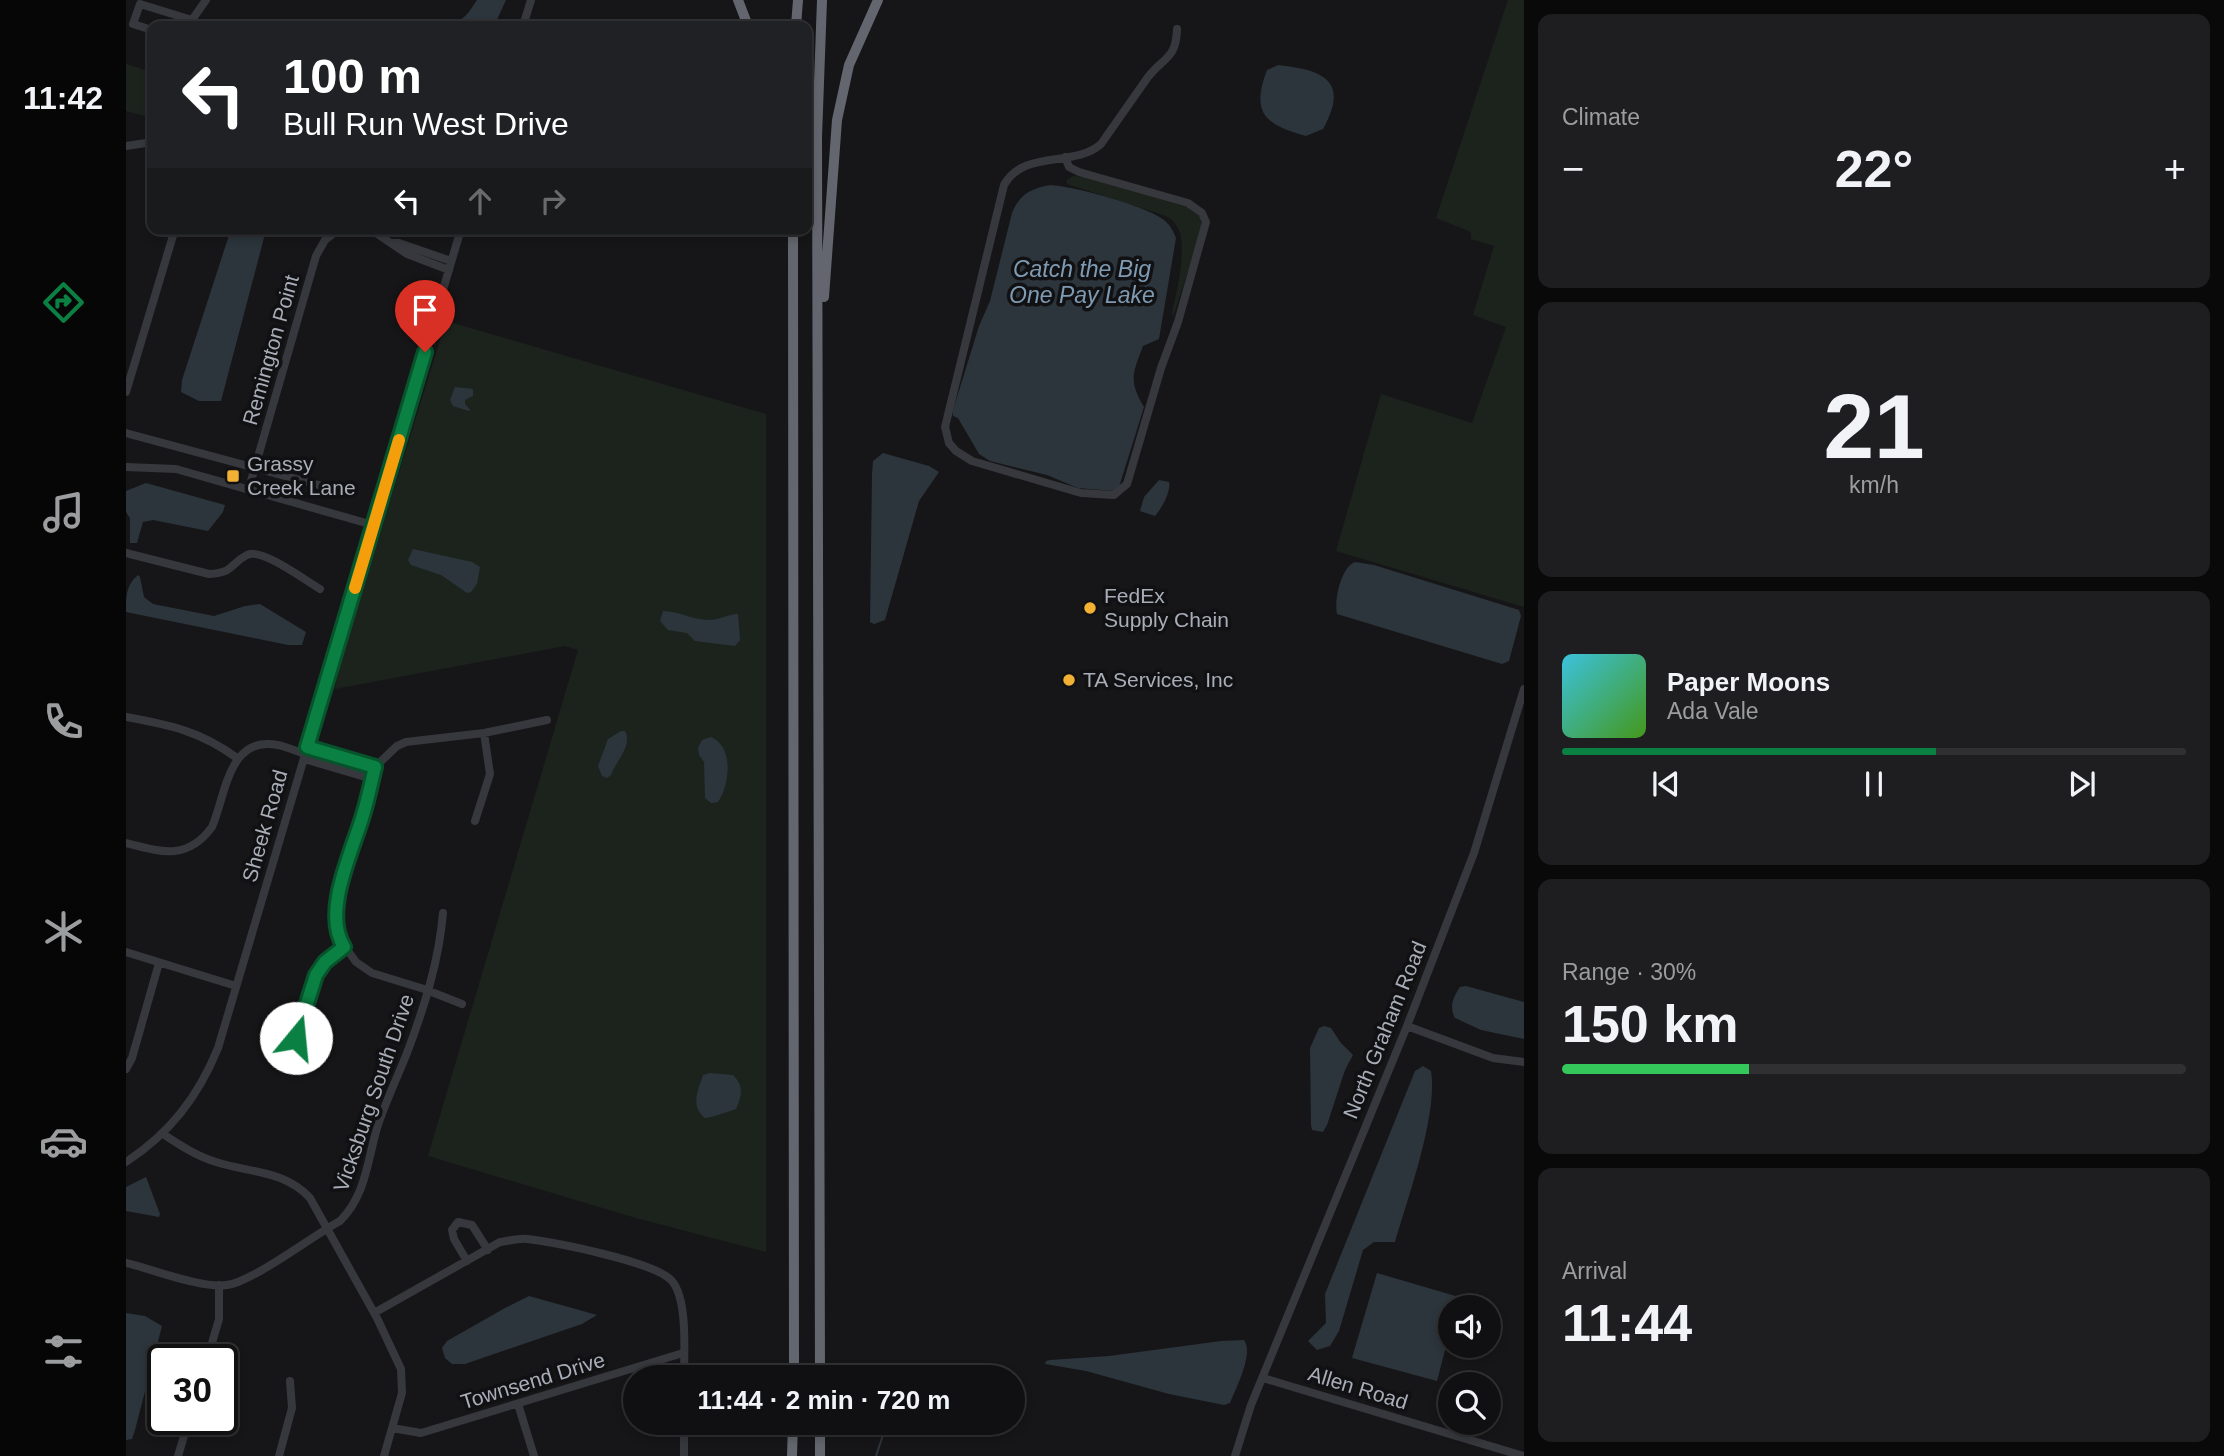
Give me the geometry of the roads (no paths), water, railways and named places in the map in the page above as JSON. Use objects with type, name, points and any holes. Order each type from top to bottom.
[{"type":"highway","points":[[738,0],[746,21]]},
{"type":"highway","points":[[796,21],[798,0]]},
{"type":"highway","points":[[820,1365],[817,137],[822,0]]},
{"type":"highway","points":[[817,394],[837,120],[849,65],[878,0]]},
{"type":"highway","points":[[791,235],[794,1365]]},
{"type":"highway","points":[[792,1456],[793,1435]]},
{"type":"highway","points":[[820,1435],[820,1456]]},
{"type":"street","points":[[192,21],[206,0]]},
{"type":"street","points":[[525,21],[531,0]]},
{"type":"street","points":[[147,28],[133,24],[140,4],[186,21]]},
{"type":"street","points":[[1065,157],[1069,167],[1079,172],[1188,203],[1202,213],[1206,222],[1127,484],[1114,495],[1081,493],[972,461],[956,451],[946,435],[945,427],[1004,185],[1016,170],[1025,166],[1065,157],[1094,151],[1148,77],[1169,57],[1177,44],[1177,29]]},
{"type":"street","points":[[126,146],[147,143]]},
{"type":"street","points":[[126,392],[172,235]]},
{"type":"street","name":"Remington Point","points":[[249,488],[316,256],[325,240],[331,235]]},
{"type":"street","points":[[380,235],[393,243],[452,261]]},
{"type":"street","name":"Sheek Road","points":[[126,1162],[163,1134],[189,1104],[208,1073],[218,1048],[459,235]]},
{"type":"street","points":[[393,243],[395,248],[407,254],[449,270]]},
{"type":"street","points":[[126,433],[352,494]]},
{"type":"street","points":[[126,467],[176,469],[373,525]]},
{"type":"street","points":[[126,554],[209,574],[232,569],[244,555],[253,552],[264,555],[320,589]]},
{"type":"street","name":"North Graham Road","points":[[1235,1456],[1251,1405],[1474,853],[1524,689]]},
{"type":"street","points":[[126,717],[190,731],[219,744],[237,758]]},
{"type":"street","points":[[462,1004],[428,990],[372,973],[356,962],[344,947],[337,929],[339,894],[365,811],[375,767],[397,746],[406,742],[484,733],[547,720]]},
{"type":"street","points":[[475,821],[490,774],[484,733]]},
{"type":"street","points":[[126,843],[169,852],[196,844],[212,827],[237,758],[248,750],[266,744],[375,767]]},
{"type":"street","points":[[305,753],[372,779]]},
{"type":"street","name":"Vicksburg South Drive","points":[[126,1264],[204,1283],[226,1285],[244,1279],[340,1221],[347,1214],[359,1196],[377,1128],[428,990],[441,944],[443,913]]},
{"type":"street","points":[[289,1063],[316,975],[325,962],[344,947]]},
{"type":"street","points":[[126,953],[236,986]]},
{"type":"street","points":[[126,1069],[132,1058],[159,962]]},
{"type":"street","points":[[1406,1026],[1493,1058],[1524,1062]]},
{"type":"street","points":[[163,1134],[195,1155],[218,1163],[282,1177],[299,1186],[310,1198],[374,1313],[401,1369],[402,1393],[384,1456]]},
{"type":"street","points":[[467,1261],[454,1239],[452,1230],[458,1222],[472,1225],[488,1250]]},
{"type":"street","points":[[374,1313],[500,1242],[524,1238],[649,1267],[672,1281],[683,1310],[684,1365]]},
{"type":"street","points":[[212,1344],[219,1319],[219,1285]]},
{"type":"street","name":"Townsend Drive","points":[[392,1428],[421,1433],[684,1353]]},
{"type":"street","name":"Allen Road","points":[[1263,1378],[1523,1456]]},
{"type":"street","points":[[279,1456],[292,1408],[290,1381]]},
{"type":"street","points":[[518,1404],[534,1456]]},
{"type":"street","points":[[178,1456],[185,1435]]},
{"type":"street","points":[[684,1435],[684,1456]]},
{"type":"water","points":[[477,0],[506,0],[496,21],[457,21],[466,15]]},
{"type":"water","points":[[1278,65],[1308,70],[1328,80],[1334,99],[1323,129],[1306,136],[1280,127],[1265,115],[1260,97],[1262,85],[1267,70]]},
{"type":"water","name":"Catch the Big One Pay Lake","points":[[1050,185],[1092,193],[1142,209],[1164,220],[1176,238],[1159,339],[1143,346],[1135,370],[1134,383],[1144,407],[1119,487],[1114,491],[1078,488],[1047,475],[990,461],[979,454],[958,418],[953,416],[979,326],[990,301],[1012,213],[1026,193]]},
{"type":"water","points":[[229,235],[265,235],[221,401],[199,401],[181,392],[182,380]]},
{"type":"water","points":[[455,387],[473,389],[473,396],[465,400],[469,411],[453,406],[450,400]]},
{"type":"water","points":[[883,453],[929,466],[939,472],[919,501],[885,620],[874,624],[870,622],[872,474],[873,461]]},
{"type":"water","points":[[1159,480],[1169,482],[1167,495],[1160,509],[1155,516],[1140,511],[1144,497]]},
{"type":"water","points":[[146,483],[225,505],[223,512],[208,531],[153,520],[143,522],[137,543],[130,543],[126,491]]},
{"type":"water","points":[[413,549],[472,562],[480,567],[477,584],[467,593],[441,575],[411,565],[408,560]]},
{"type":"water","points":[[1355,562],[1374,565],[1519,610],[1521,616],[1509,661],[1502,664],[1337,614],[1342,577]]},
{"type":"water","points":[[138,575],[144,597],[153,604],[214,616],[260,604],[306,632],[302,645],[288,645],[126,612],[129,587]]},
{"type":"water","points":[[663,611],[709,620],[738,614],[740,640],[735,646],[695,641],[687,633],[668,630],[660,621]]},
{"type":"water","points":[[625,731],[627,742],[607,778],[602,776],[598,766],[608,739]]},
{"type":"water","points":[[711,737],[723,749],[728,766],[722,794],[718,802],[711,803],[705,798],[704,762],[698,748],[702,740]]},
{"type":"water","points":[[1466,986],[1524,1002],[1524,1039],[1481,1030],[1455,1018],[1452,1010],[1454,998],[1460,987]]},
{"type":"water","points":[[1319,1028],[1331,1028],[1353,1055],[1323,1132],[1312,1130],[1311,1125],[1310,1048]]},
{"type":"water","points":[[1423,1066],[1431,1071],[1430,1110],[1420,1156],[1395,1242],[1374,1242],[1363,1250],[1339,1331],[1330,1346],[1317,1350],[1308,1341],[1326,1323],[1325,1294],[1415,1071]]},
{"type":"water","points":[[703,1075],[733,1075],[739,1083],[741,1095],[736,1109],[705,1118],[700,1113],[696,1098]]},
{"type":"water","points":[[146,1177],[159,1217],[126,1211],[126,1187]]},
{"type":"water","points":[[1377,1273],[1452,1295],[1438,1295],[1438,1358],[1443,1358],[1437,1381],[1352,1358]]},
{"type":"water","points":[[529,1296],[597,1315],[582,1324],[465,1364],[452,1364],[445,1358],[442,1348],[447,1341]]},
{"type":"water","points":[[126,1313],[145,1316],[162,1326],[157,1344],[147,1344],[147,1384],[132,1439],[126,1440]]},
{"type":"water","points":[[1244,1340],[1247,1346],[1246,1362],[1230,1403],[1224,1405],[1169,1394],[1086,1371],[1045,1364],[1050,1360]]},
{"type":"waterway","points":[[876,1456],[883,1435]]},
{"type":"place","name":"Grassy Creek Lane","points":[[233,476]]},
{"type":"place","name":"FedEx Supply Chain","points":[[1090,608]]},
{"type":"place","name":"TA Services, Inc","points":[[1069,680]]}]
